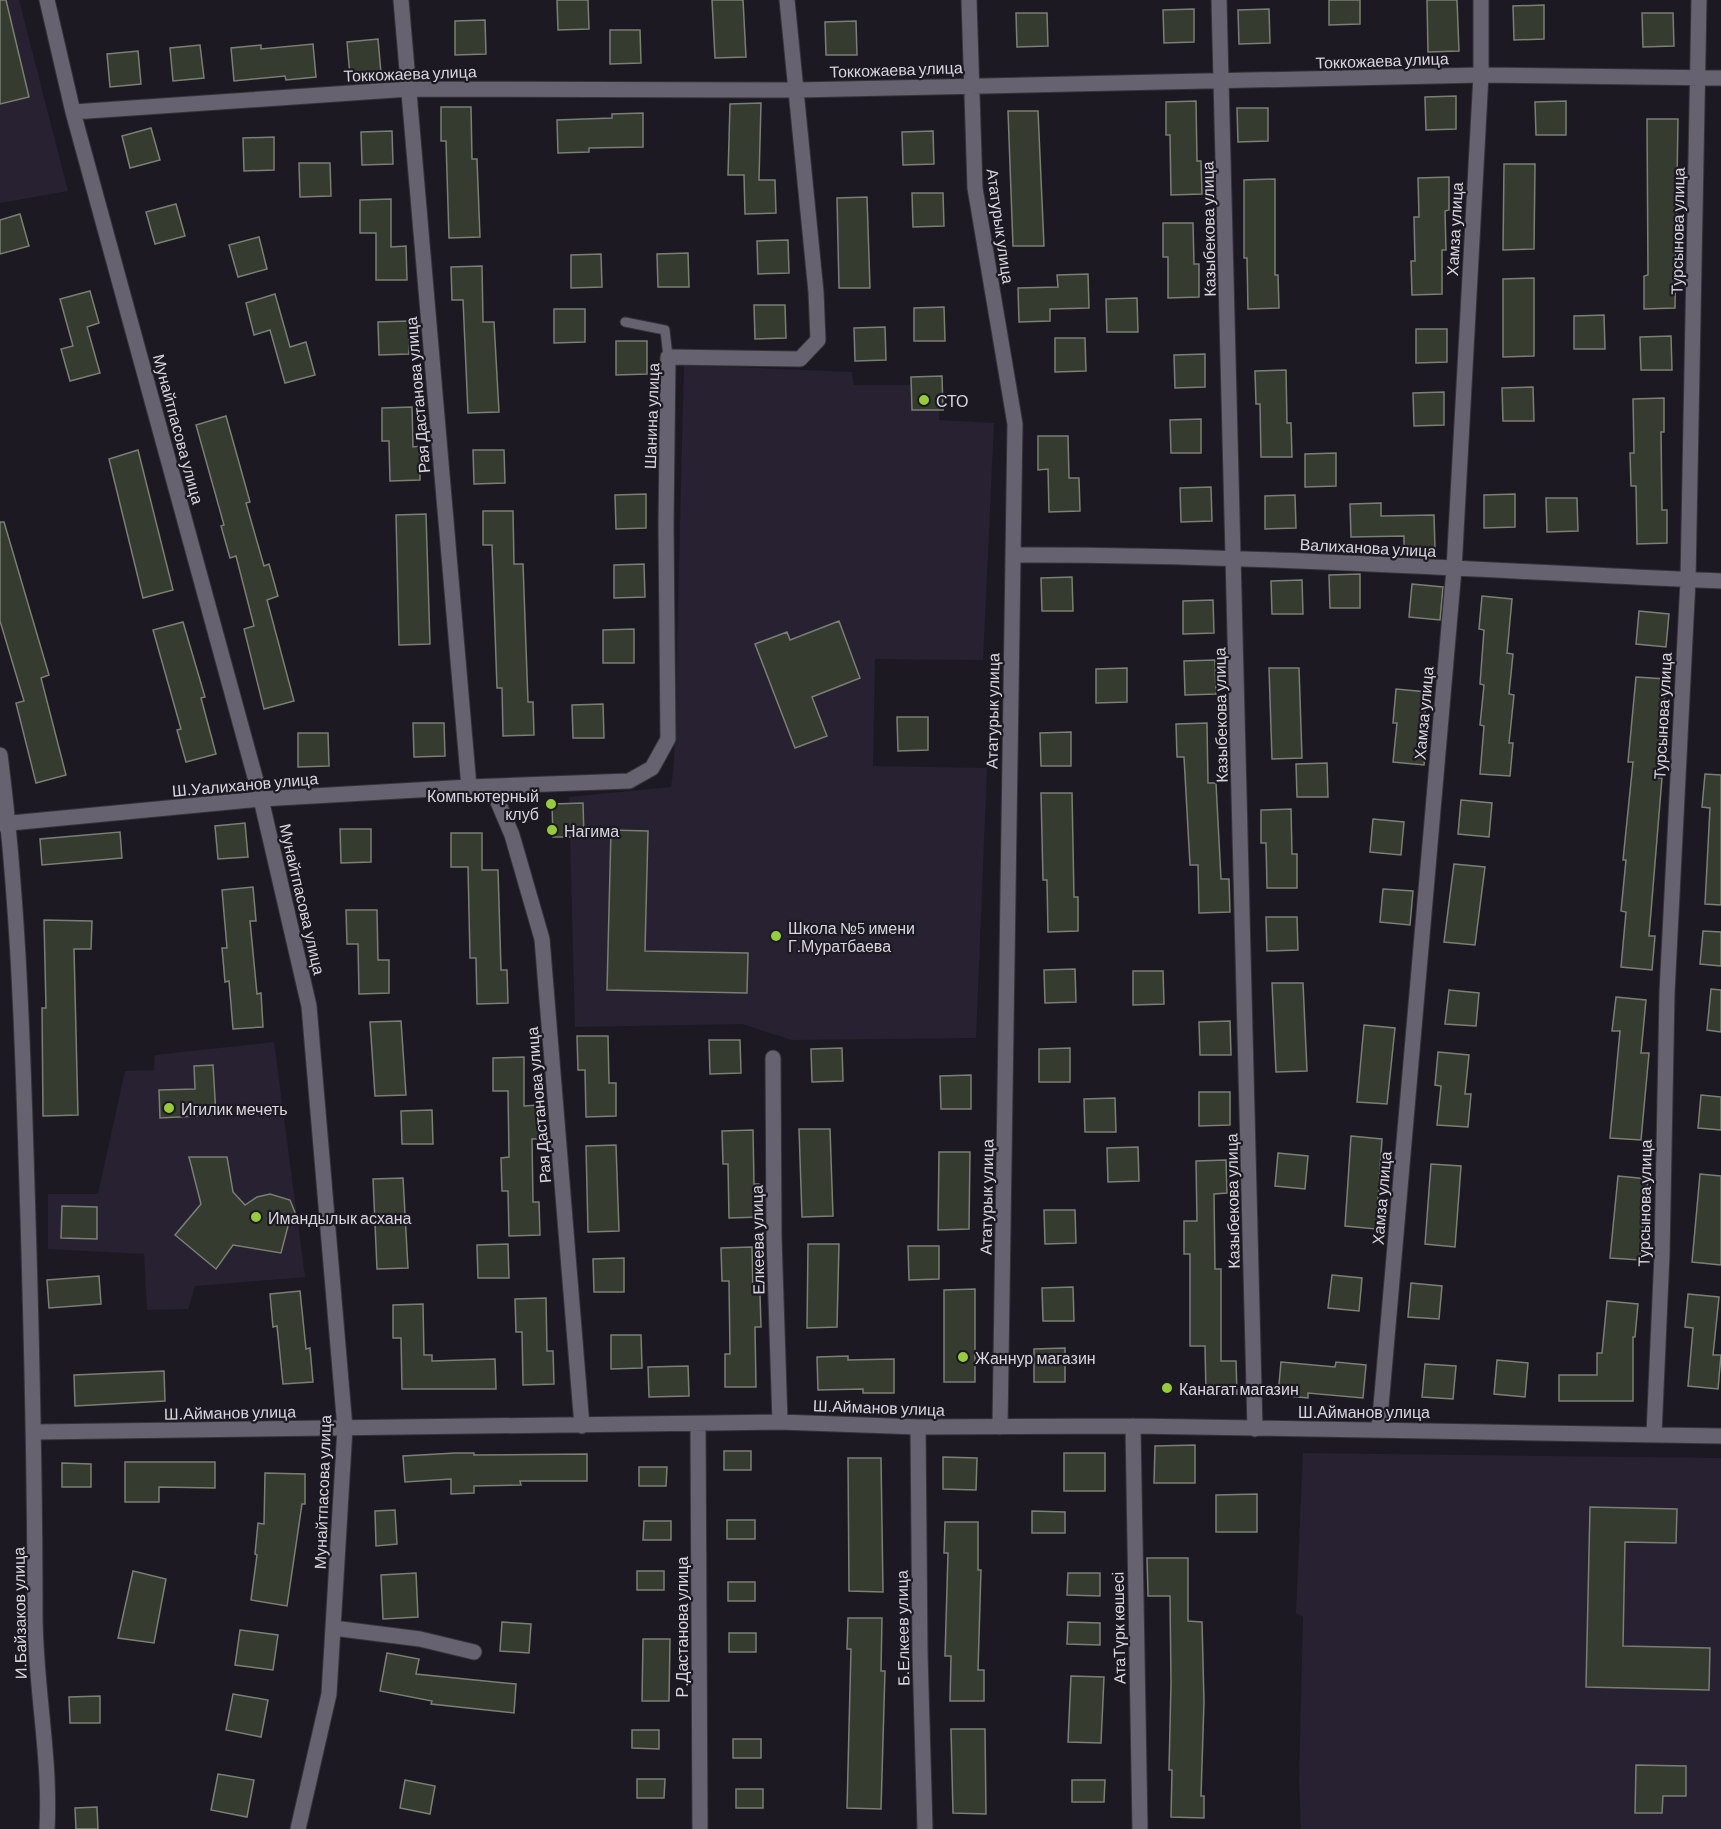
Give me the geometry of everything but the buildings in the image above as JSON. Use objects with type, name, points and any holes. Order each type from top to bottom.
[{"type":"street","name":"Мунайтпасова улица","points":[[47,0],[73,112],[261,799],[309,1006],[345,1428],[329,1694],[298,1829]]},
{"type":"street","name":"Рая Дастанова улица","points":[[401,0],[469,787]]},
{"type":"street","name":"Шанина улица","points":[[492,788],[573,781],[629,781],[652,768],[668,739],[666,525],[668,357],[800,359],[818,340],[787,0]]},
{"type":"street","name":"Ататурык улица","points":[[969,0],[975,189],[1015,424],[1000,1426]]},
{"type":"street","name":"Казыбекова улица","points":[[1219,0],[1255,1429]]},
{"type":"street","name":"Хамза улица","points":[[1379,1428],[1454,569],[1481,75],[1481,0]]},
{"type":"street","name":"Турсынова улица","points":[[1654,1434],[1662,1254],[1666,993],[1688,580],[1699,0]]},
{"type":"street","name":"Токкожаева улица","points":[[73,112],[409,89],[797,90],[1481,75],[1721,78]]},
{"type":"street","name":"Валиханова улица","points":[[1013,555],[1121,554],[1721,581]]},
{"type":"street","name":"И.Байзаков улица","points":[[0,755],[23,1050],[35,1432],[35,1648],[50,1789],[47,1829]]},
{"type":"street","name":"Ш.Уалиханов улица","points":[[4,824],[261,799],[469,787],[492,788]]},
{"type":"street","name":"Рая Дастанова улица","points":[[492,788],[512,835],[542,939],[582,1426]]},
{"type":"street","name":"Елкеева улица","points":[[773,1058],[774,1237],[780,1422]]},
{"type":"street","name":"Ш.Айманов улица","points":[[35,1432],[698,1425],[780,1422],[918,1427],[1379,1428],[1721,1436]]},
{"type":"street","name":"Р.Дастанова улица","points":[[698,1425],[700,1829]]},
{"type":"street","name":"АтаТүрк көшесі","points":[[1133,1426],[1140,1829]]},
{"type":"street","name":"Б.Елкеев улица","points":[[918,1427],[920,1653],[925,1829]]},
{"type":"street","points":[[333,1628],[420,1639],[474,1652]]},
{"type":"lane","points":[[625,322],[665,330],[668,357]]},
{"type":"shaded area","points":[[0,0],[19,0],[68,191],[0,203]]},
{"type":"shaded area","points":[[684,365],[852,372],[854,385],[939,385],[939,420],[994,423],[983,660],[875,659],[873,766],[987,768],[976,1038],[792,1040],[742,1024],[575,1027],[569,797],[671,787],[674,764]]},
{"type":"shaded area","points":[[274,1042],[305,1277],[195,1286],[188,1309],[147,1310],[144,1254],[48,1249],[48,1194],[98,1194],[125,1071],[154,1070],[155,1055]]},
{"type":"shaded area","points":[[1303,1453],[1721,1458],[1721,1829],[1301,1829],[1299,1781],[1303,1617],[1296,1613]]},
{"type":"place","name":"СТО","points":[[924,400]]},
{"type":"place","name":"Компьютерный клуб","points":[[551,804]]},
{"type":"place","name":"Нагима","points":[[552,830]]},
{"type":"place","name":"Школа №5 имени Г.Муратбаева","points":[[776,936]]},
{"type":"place","name":"Игилик мечеть","points":[[169,1108]]},
{"type":"place","name":"Имандылык асхана","points":[[256,1217]]},
{"type":"place","name":"Жаннур магазин","points":[[963,1357]]},
{"type":"place","name":"Канагат магазин","points":[[1167,1388]]}]
